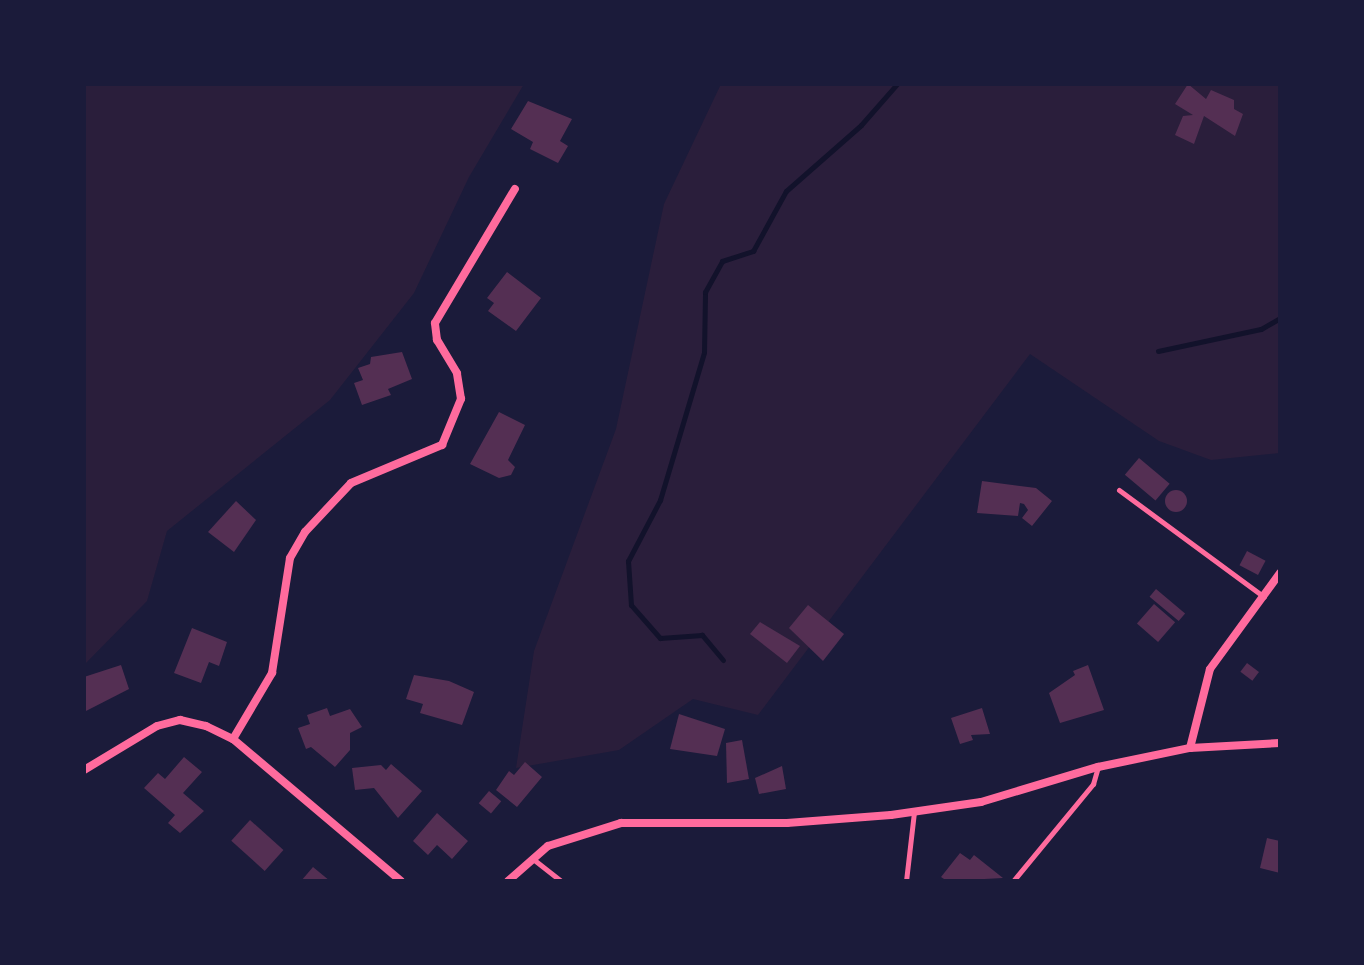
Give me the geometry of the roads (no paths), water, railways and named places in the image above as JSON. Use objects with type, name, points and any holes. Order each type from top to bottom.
[{"type":"street","points":[[233,739],[272,673],[290,558],[305,532],[351,483],[442,445],[461,399],[457,373],[437,340],[435,323],[515,189]]},
{"type":"street","points":[[1190,748],[1210,669],[1280,573]]},
{"type":"street","points":[[84,770],[157,726],[180,720],[233,739],[401,881]]},
{"type":"street","points":[[508,881],[532,859],[577,834],[621,823],[787,823],[915,811],[981,802],[1098,767],[1190,748],[1280,743]]},
{"type":"lane","points":[[1119,490],[1264,597]]},
{"type":"lane","points":[[1013,881],[1093,784],[1098,767]]},
{"type":"lane","points":[[906,881],[915,811]]},
{"type":"lane","points":[[532,859],[561,881]]},
{"type":"waterway","points":[[723,660],[702,635],[660,638],[631,605],[628,561],[660,500],[704,352],[705,292],[722,261],[753,251],[786,191],[861,125],[897,84]]},
{"type":"waterway","points":[[1158,351],[1261,329],[1280,318]]}]
